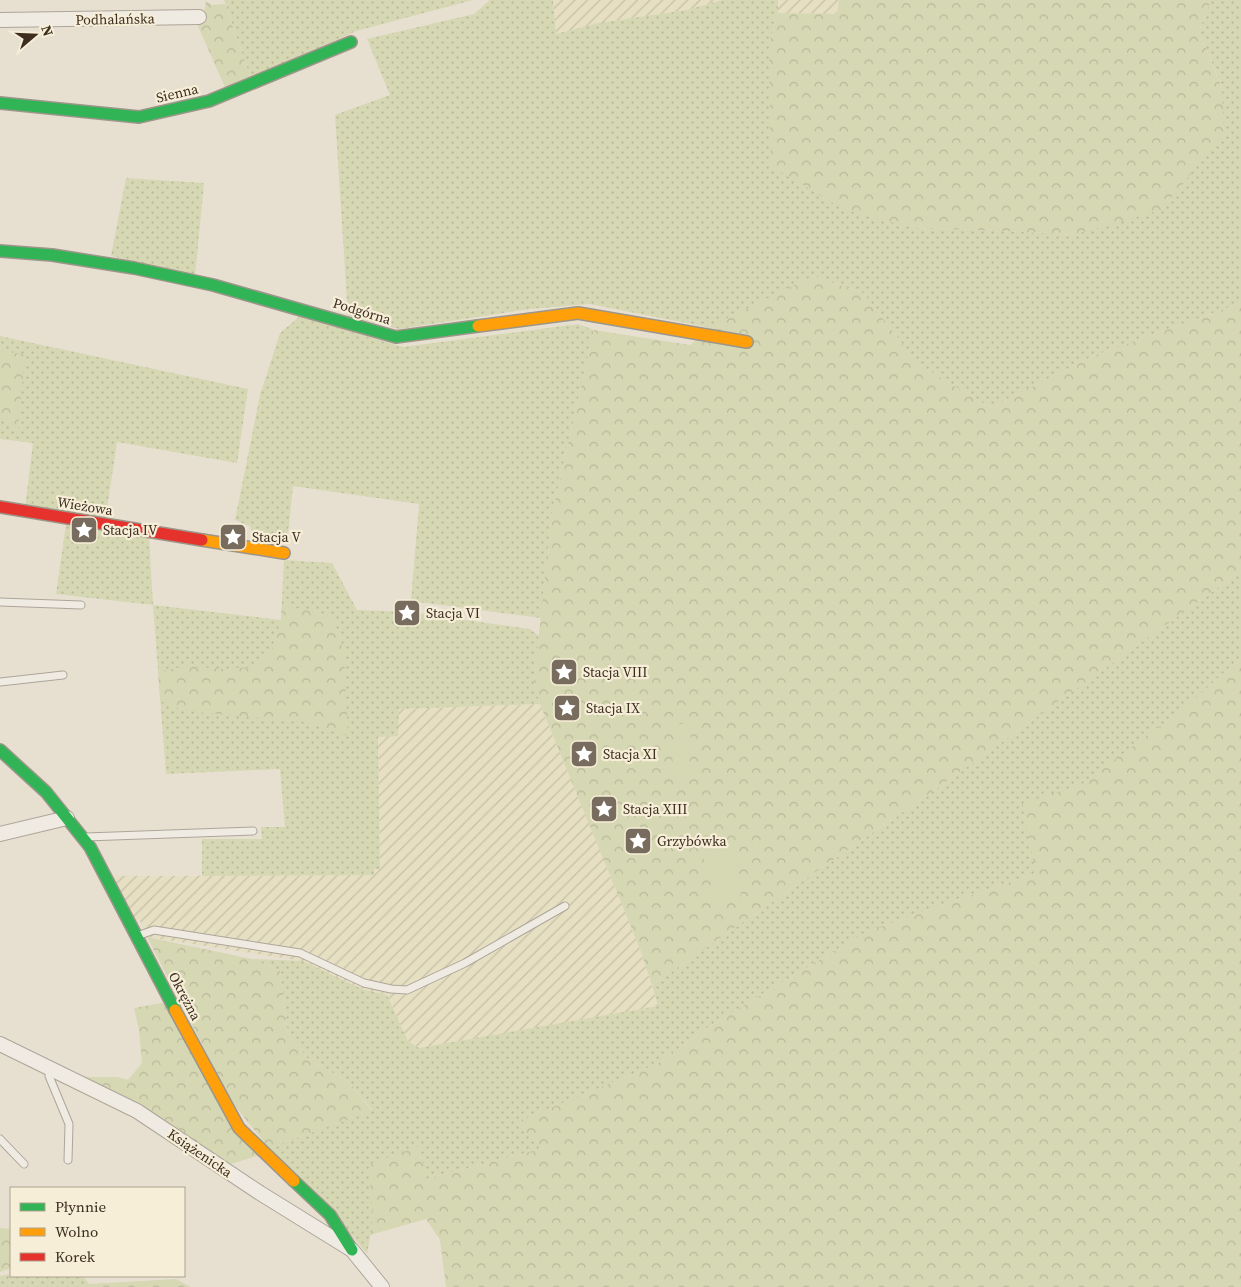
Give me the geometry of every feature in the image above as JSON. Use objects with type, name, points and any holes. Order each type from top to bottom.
[{"type":"street","name":"Podhalańska","points":[[0,20],[199,17]]},
{"type":"street","name":"Sienna","points":[[0,103],[139,117],[208,102],[351,42]]},
{"type":"street","name":"Podgórna","points":[[0,251],[52,255],[125,266],[195,281],[284,304],[396,337],[578,313],[747,342]]},
{"type":"street","name":"Wieżowa","points":[[0,507],[284,553]]},
{"type":"street","name":"Okrężna","points":[[0,750],[46,792],[90,847],[135,936],[239,1128],[336,1224],[352,1250]]},
{"type":"street","points":[[0,834],[67,818]]},
{"type":"street","name":"Książenicka","points":[[0,1044],[143,1115],[239,1179],[352,1250],[382,1287]]},
{"type":"street","points":[[322,1231],[330,1229],[336,1224]]},
{"type":"lane","points":[[0,602],[81,605]]},
{"type":"lane","points":[[0,682],[63,675]]},
{"type":"lane","points":[[83,837],[254,831]]},
{"type":"lane","points":[[135,936],[154,930],[300,953],[364,983],[391,989],[407,990],[482,955],[533,922],[565,906]]},
{"type":"lane","points":[[50,1068],[49,1076],[69,1124],[68,1160]]},
{"type":"lane","points":[[0,1139],[24,1164]]},
{"type":"shaded area","points":[[553,0],[722,0],[687,10],[598,23],[556,34]]},
{"type":"shaded area","points":[[778,0],[839,0],[837,14],[778,13]]},
{"type":"shaded area","points":[[540,704],[640,949],[658,1006],[507,1035],[419,1048],[408,1041],[387,995],[362,989],[303,961],[147,937],[140,921],[135,920],[113,876],[373,875],[373,869],[380,868],[378,736],[399,709]]},
{"type":"green space","points":[[224,0],[473,0],[356,31],[251,79]]},
{"type":"green space","points":[[490,0],[553,0],[556,34],[598,23],[687,10],[722,0],[778,0],[778,13],[769,44],[913,228],[1076,234],[1222,87],[1199,31],[1211,0],[1241,0],[1241,303],[1093,356],[991,408],[918,364],[863,293],[813,276],[711,328],[590,304],[530,309],[399,329],[348,316],[335,115],[390,95],[367,39],[474,14]]},
{"type":"green space","points":[[839,0],[1211,0],[1199,31],[1222,88],[1224,134],[1161,210],[1076,234],[913,228],[845,210],[771,166],[769,44],[778,13],[837,14]]},
{"type":"green space","points":[[206,1],[212,5],[225,4],[251,79],[228,94],[197,24],[204,14]]},
{"type":"green space","points":[[126,178],[204,183],[195,276],[111,256]]},
{"type":"green space","points":[[813,276],[863,293],[918,364],[991,408],[1093,356],[1241,303],[1241,571],[936,789],[652,985],[640,949],[540,704],[534,683],[551,518],[594,330],[690,345],[717,323]]},
{"type":"green space","points":[[300,316],[403,347],[578,324],[594,330],[551,518],[541,618],[411,601],[419,504],[293,486],[287,544],[254,541],[250,526],[235,520],[260,395],[280,333]]},
{"type":"green space","points":[[0,336],[248,389],[237,463],[117,442],[105,522],[25,508],[33,443],[0,439]]},
{"type":"green space","points":[[0,351],[25,354],[18,430],[0,415]]},
{"type":"green space","points":[[66,525],[149,537],[153,605],[56,594]]},
{"type":"green space","points":[[284,560],[332,563],[357,610],[410,612],[530,629],[539,636],[534,683],[540,704],[399,709],[398,736],[378,737],[380,869],[374,869],[374,875],[202,876],[202,839],[262,839],[261,827],[285,827],[280,769],[166,774],[153,605],[281,620]]},
{"type":"green space","points":[[1241,571],[1241,657],[1192,702],[1036,873],[868,931],[713,1024],[657,1064],[515,1123],[544,1148],[426,1179],[370,1163],[373,1220],[367,1254],[318,1194],[269,1148],[372,1110],[349,1082],[308,1059],[288,1034],[280,971],[252,959],[303,961],[362,989],[387,995],[408,1041],[419,1048],[658,1006],[652,985],[936,789]]},
{"type":"green space","points":[[282,605],[333,616],[344,653],[348,736],[304,722],[185,711],[160,701],[158,672],[186,666],[219,669],[256,667],[271,653],[281,620]]},
{"type":"green space","points":[[1241,657],[1241,1287],[446,1287],[440,1240],[426,1219],[370,1235],[373,1220],[369,1164],[420,1146],[426,1179],[544,1148],[514,1123],[657,1064],[713,1024],[868,931],[1036,873],[1022,804],[1084,783],[1192,702]]},
{"type":"green space","points":[[674,724],[691,724],[689,775],[672,774]]},
{"type":"green space","points":[[735,840],[741,895],[717,903],[701,848]]},
{"type":"green space","points":[[147,937],[252,959],[280,971],[288,1034],[308,1059],[349,1082],[372,1111],[269,1148],[231,1101]]},
{"type":"green space","points":[[167,1002],[260,1155],[231,1164],[167,1124],[76,1077],[117,1077],[128,1080],[142,1063],[139,1030],[134,1008]]},
{"type":"green space","points":[[0,1228],[10,1229],[10,1268],[0,1272]]},
{"type":"green space","points":[[10,1274],[10,1277],[84,1277],[89,1284],[84,1287],[0,1287],[0,1276]]},
{"type":"green space","points":[[176,1279],[191,1287],[84,1287],[89,1284]]},
{"type":"traffic: fast","points":[[0,103],[139,117],[209,101],[351,42]]},
{"type":"traffic: fast","points":[[0,251],[52,255],[134,268],[213,285],[396,337],[478,326]]},
{"type":"traffic: fast","points":[[0,750],[46,792],[90,847],[175,1010]]},
{"type":"traffic: fast","points":[[294,1181],[330,1215],[352,1250]]},
{"type":"traffic: slow","points":[[478,326],[578,313],[747,342]]},
{"type":"traffic: slow","points":[[202,540],[284,553]]},
{"type":"traffic: slow","points":[[175,1010],[239,1128],[294,1181]]},
{"type":"traffic: jam","points":[[0,507],[202,540]]},
{"type":"place","name":"Stacja IV","points":[[84,530]]},
{"type":"place","name":"Stacja V","points":[[233,537]]},
{"type":"place","name":"Stacja VI","points":[[407,613]]},
{"type":"place","name":"Stacja VIII","points":[[564,672]]},
{"type":"place","name":"Stacja IX","points":[[567,708]]},
{"type":"place","name":"Stacja XI","points":[[584,754]]},
{"type":"place","name":"Stacja XIII","points":[[604,809]]},
{"type":"place","name":"Grzybówka","points":[[638,841]]}]
